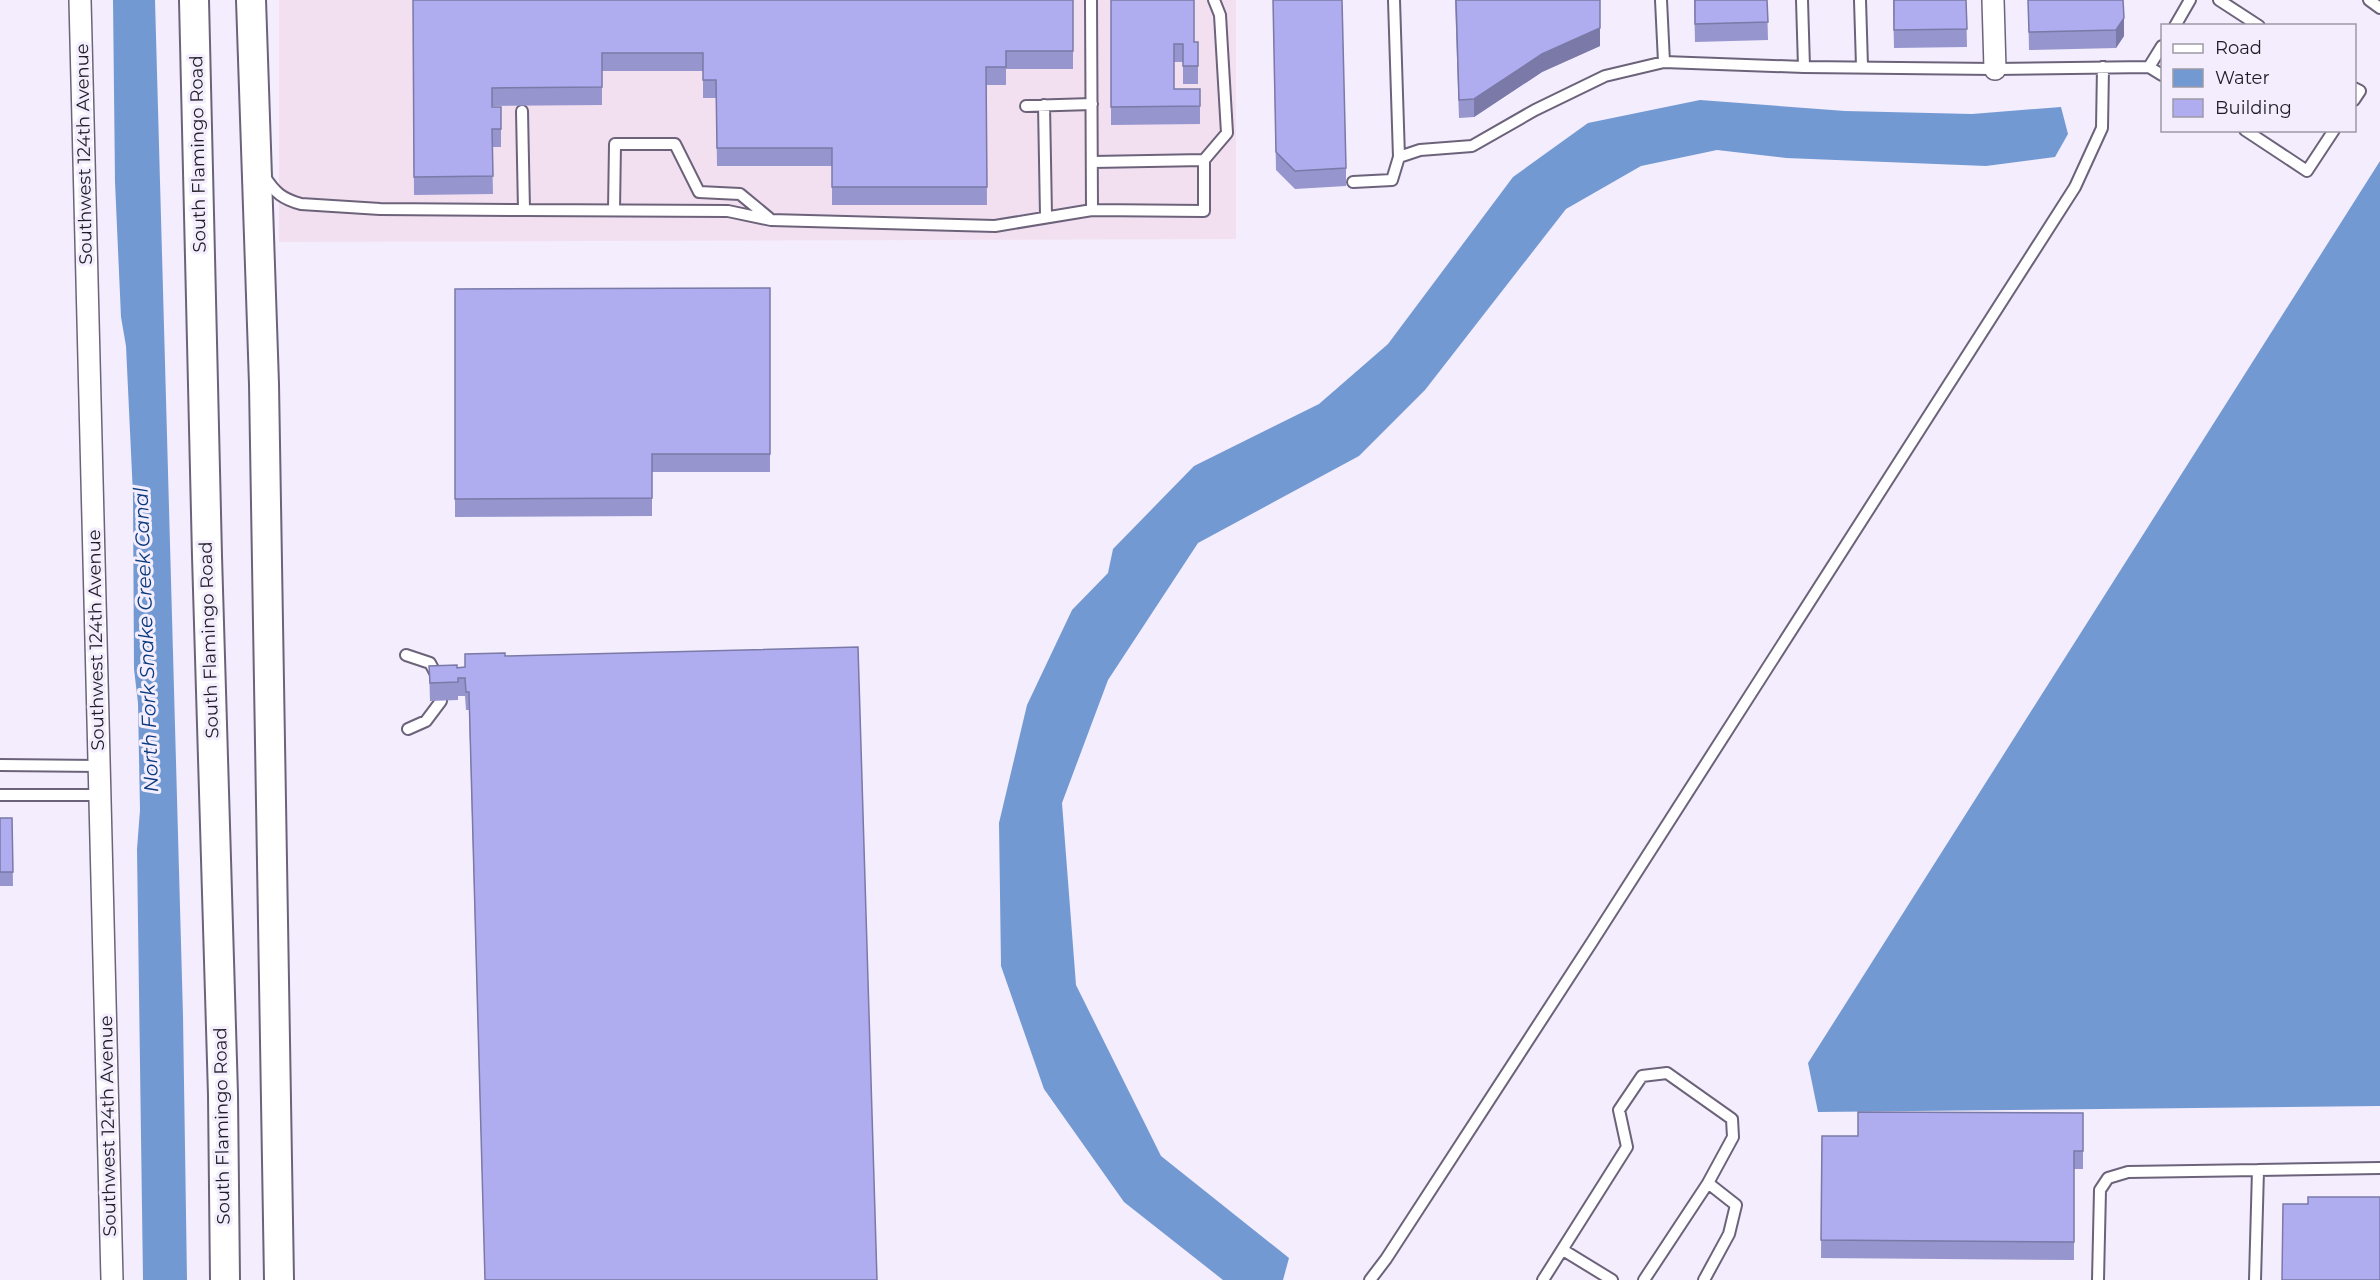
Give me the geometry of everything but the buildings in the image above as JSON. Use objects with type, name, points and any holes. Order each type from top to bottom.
[{"type":"main road","name":"South Flamingo Road","points":[[194,0],[207,580],[223,1095],[225,1280]]},
{"type":"main road","points":[[251,0],[264,384],[279,1280]]},
{"type":"street","name":"Southwest 124th Avenue","points":[[80,0],[112,1280]]},
{"type":"street","points":[[1993,0],[1995,69]]},
{"type":"lane","points":[[1091,0],[1092,210]]},
{"type":"lane","points":[[257,165],[275,194],[289,201],[330,207],[728,211],[771,220],[995,226],[1092,210],[1204,211],[1204,160],[1227,133],[1220,15],[1214,0]]},
{"type":"lane","points":[[1353,182],[1392,180],[1400,157],[1394,0]]},
{"type":"lane","points":[[1661,0],[1664,62]]},
{"type":"lane","points":[[1802,0],[1804,67]]},
{"type":"lane","points":[[1860,0],[1862,66]]},
{"type":"lane","points":[[2176,24],[2190,0]]},
{"type":"lane","points":[[2219,0],[2256,24]]},
{"type":"lane","points":[[2369,0],[2380,8]]},
{"type":"lane","points":[[2150,67],[2161,49]]},
{"type":"lane","points":[[1400,157],[1420,150],[1472,146],[1535,110],[1605,76],[1664,62],[1804,67],[1995,69],[2150,67],[2161,74]]},
{"type":"lane","points":[[1370,1280],[1399,1240],[1599,932],[2075,187],[2102,128],[2103,67]]},
{"type":"lane","points":[[1026,106],[1092,104]]},
{"type":"lane","points":[[1044,105],[1046,216]]},
{"type":"lane","points":[[522,111],[524,210]]},
{"type":"lane","points":[[2249,132],[2307,171],[2333,132]]},
{"type":"lane","points":[[614,210],[615,144],[675,144],[699,192],[740,194],[771,220]]},
{"type":"lane","points":[[1093,162],[1204,160]]},
{"type":"lane","points":[[406,655],[430,663],[442,684]]},
{"type":"lane","points":[[408,729],[426,721],[441,701]]},
{"type":"lane","points":[[0,765],[99,766]]},
{"type":"lane","points":[[0,795],[100,795]]},
{"type":"lane","points":[[1542,1280],[1627,1147],[1619,1110],[1642,1076],[1667,1073],[1732,1119],[1733,1137],[1708,1183],[1644,1280]]},
{"type":"lane","points":[[2098,1280],[2100,1190],[2108,1178],[2128,1172],[2380,1168]]},
{"type":"lane","points":[[2254,1280],[2258,1170]]},
{"type":"lane","points":[[1704,1280],[1730,1234],[1736,1205],[1708,1183]]},
{"type":"lane","points":[[1563,1250],[1611,1280]]},
{"type":"shaded area","points":[[279,0],[1236,0],[1236,239],[279,242]]},
{"type":"water","name":"North Fork Snake Creek Canal","points":[[113,0],[155,0],[183,1016],[187,1280],[143,1280],[137,849],[140,810],[138,703],[134,669],[133,495],[115,182]]},
{"type":"water","points":[[1700,100],[1845,111],[1972,114],[2061,107],[2068,134],[2055,157],[1986,166],[1786,158],[1717,150],[1641,166],[1566,209],[1425,390],[1359,456],[1198,543],[1108,680],[1062,803],[1076,985],[1161,1156],[1289,1258],[1283,1280],[1223,1280],[1124,1202],[1044,1089],[1001,966],[999,823],[1027,705],[1072,610],[1108,573],[1113,549],[1194,466],[1319,404],[1388,344],[1513,177],[1588,123]]},
{"type":"water","points":[[2380,161],[2380,1106],[1818,1112],[1808,1063]]}]
